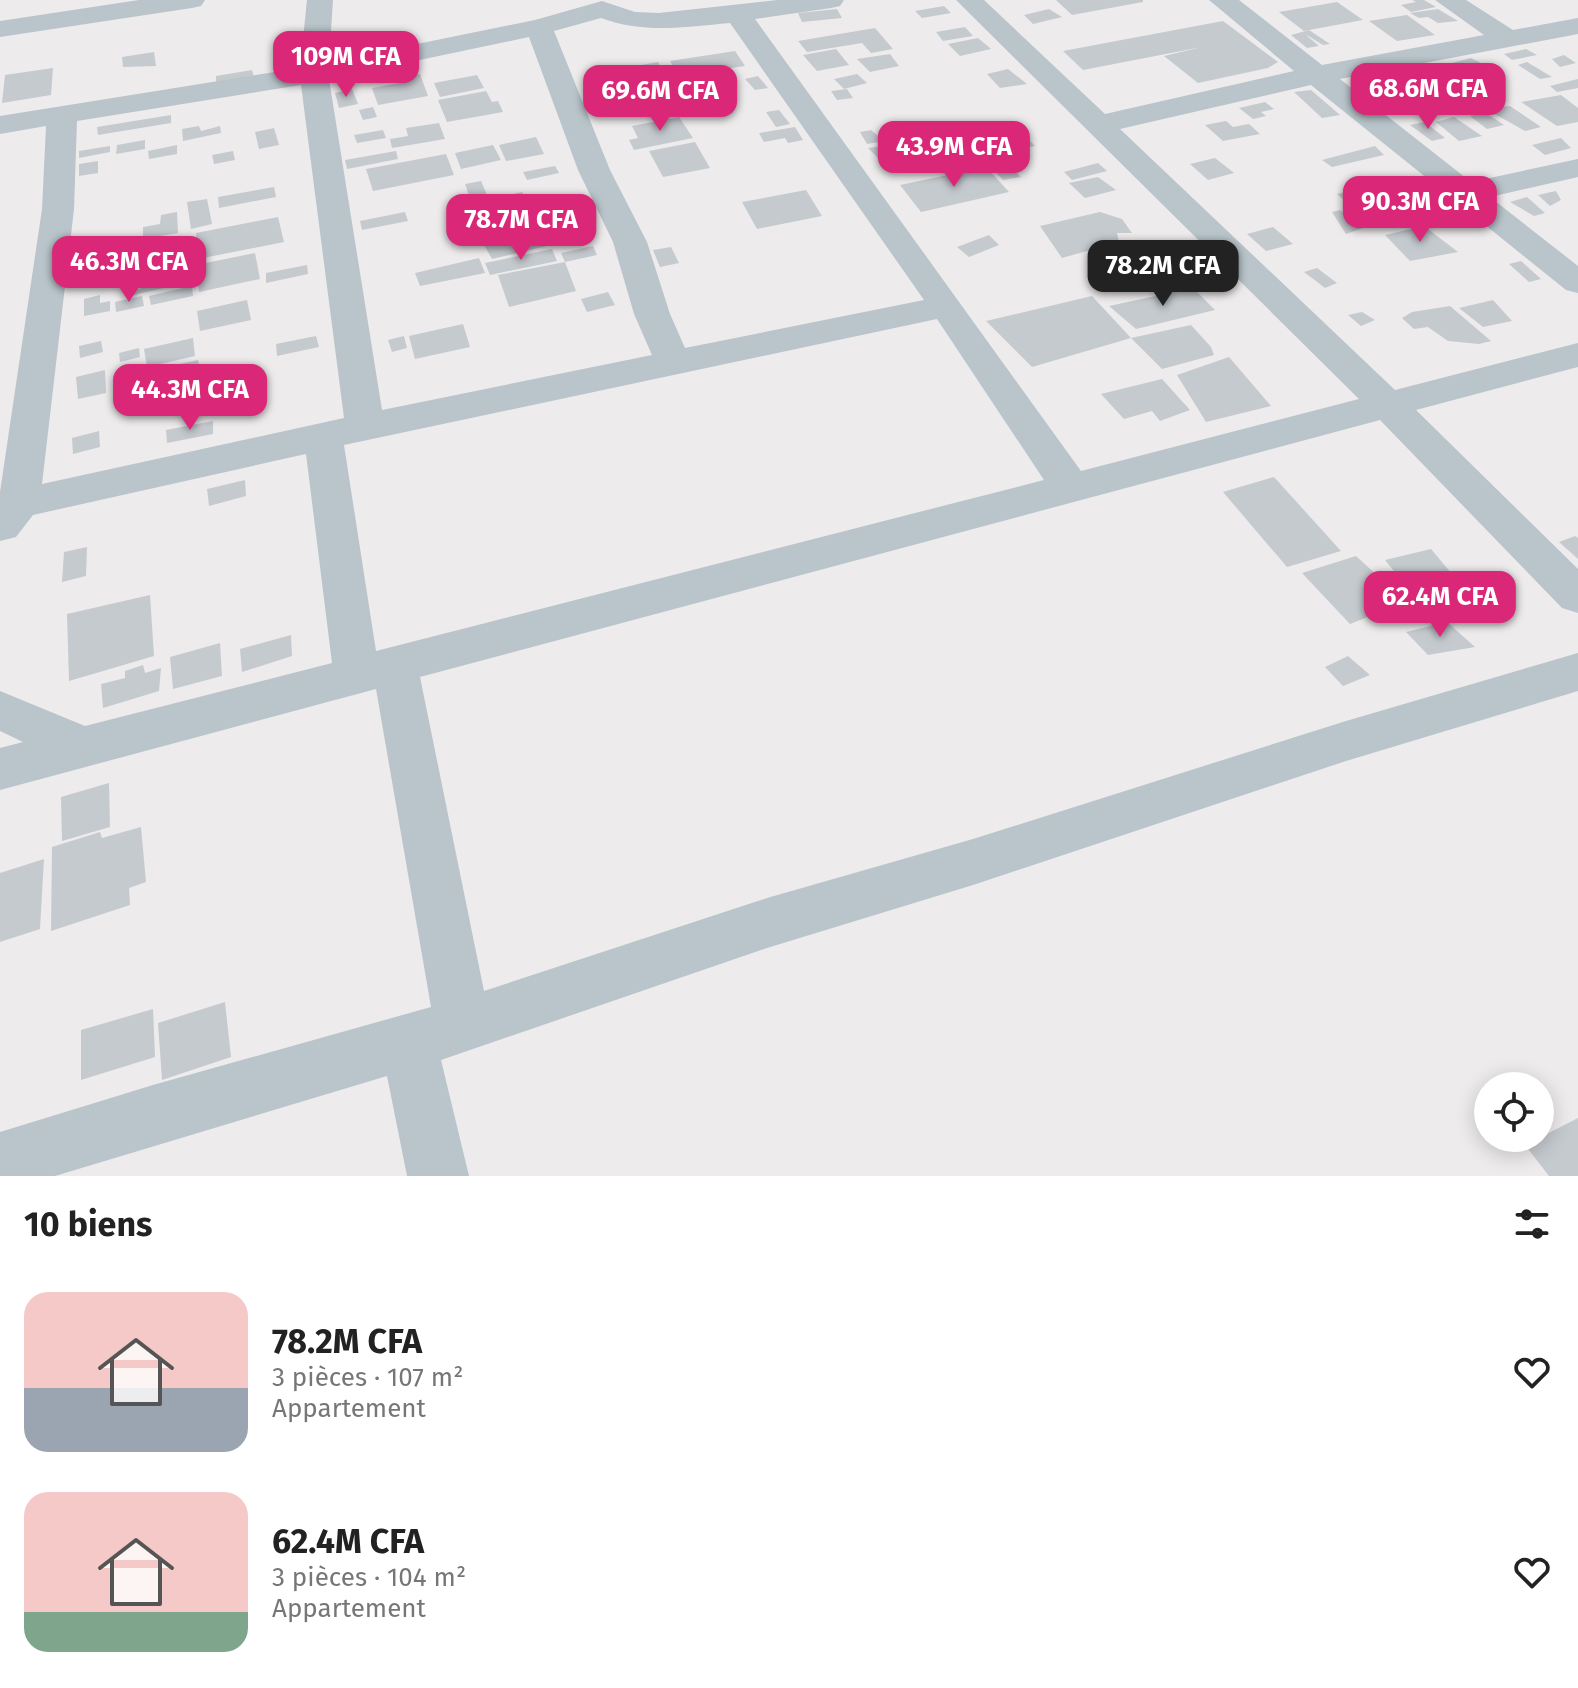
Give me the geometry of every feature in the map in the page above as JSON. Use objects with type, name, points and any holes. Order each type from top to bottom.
[{"type":"street","points":[[0,29],[192,0]]},
{"type":"street","points":[[320,0],[314,74],[365,427]]},
{"type":"street","points":[[0,125],[314,74],[539,27],[596,5],[631,20],[659,21],[737,14],[831,0]]},
{"type":"street","points":[[969,0],[1388,405],[1578,596]]},
{"type":"street","points":[[1222,0],[1578,283]]},
{"type":"street","points":[[1448,0],[1508,39]]},
{"type":"street","points":[[737,14],[946,306],[1071,488]]},
{"type":"street","points":[[571,51],[631,20]]},
{"type":"street","points":[[1097,125],[1316,75],[1578,26]]},
{"type":"street","points":[[539,27],[571,51],[594,170],[630,242],[652,314],[673,362]]},
{"type":"street","points":[[62,115],[58,209],[6,513],[323,436],[946,306]]},
{"type":"street","points":[[1465,193],[1578,168]]},
{"type":"street","points":[[0,769],[1578,355]]},
{"type":"street","points":[[323,436],[376,671],[463,1026]]},
{"type":"street","points":[[0,1163],[463,1026],[767,923],[973,862],[1346,741],[1578,672]]},
{"type":"street","points":[[0,710],[83,747]]},
{"type":"street","points":[[408,1041],[438,1176]]},
{"type":"building","points":[[1056,0],[1143,0],[1143,2],[1072,15]]},
{"type":"building","points":[[1412,0],[1424,0],[1436,7],[1411,12],[1401,5],[1416,2]]},
{"type":"building","points":[[1337,2],[1363,20],[1304,31],[1279,12]]},
{"type":"building","points":[[944,6],[951,13],[922,18],[915,11]]},
{"type":"building","points":[[837,9],[842,18],[802,22],[798,13]]},
{"type":"building","points":[[1049,9],[1062,17],[1033,24],[1024,15]]},
{"type":"building","points":[[1438,9],[1458,21],[1438,23],[1410,13]]},
{"type":"building","points":[[1407,15],[1435,35],[1397,41],[1369,21]]},
{"type":"building","points":[[1223,21],[1278,62],[1268,68],[1198,83],[1164,56],[1202,47],[1083,70],[1063,51]]},
{"type":"building","points":[[965,27],[973,36],[943,41],[936,32]]},
{"type":"building","points":[[875,28],[893,49],[871,53],[862,43],[807,52],[798,41]]},
{"type":"building","points":[[1309,30],[1330,44],[1323,45],[1305,34],[1319,46],[1307,48],[1291,35]]},
{"type":"building","points":[[978,38],[991,49],[960,56],[948,44]]},
{"type":"building","points":[[836,49],[849,65],[817,71],[803,55]]},
{"type":"building","points":[[1526,49],[1537,55],[1512,60],[1504,54]]},
{"type":"building","points":[[735,51],[745,66],[678,76],[670,61]]},
{"type":"building","points":[[154,52],[156,66],[123,67],[122,57]]},
{"type":"building","points":[[890,54],[899,66],[870,72],[857,59]]},
{"type":"building","points":[[1564,55],[1576,63],[1560,67],[1552,59]]},
{"type":"building","points":[[1471,58],[1493,69],[1473,75],[1463,70],[1453,70],[1448,64]]},
{"type":"building","points":[[658,62],[670,83],[630,90],[625,79],[608,82],[603,72]]},
{"type":"building","points":[[1527,62],[1552,77],[1540,79],[1518,65]]},
{"type":"building","points":[[1423,67],[1435,74],[1415,80],[1404,72]]},
{"type":"building","points":[[53,68],[51,95],[2,103],[5,75]]},
{"type":"building","points":[[1008,69],[1027,84],[1000,88],[987,74]]},
{"type":"building","points":[[252,70],[254,77],[216,83],[216,76]]},
{"type":"building","points":[[420,74],[428,96],[378,105],[372,88],[400,83],[398,78]]},
{"type":"building","points":[[857,74],[867,83],[844,89],[834,79]]},
{"type":"building","points":[[477,75],[484,88],[440,97],[434,83]]},
{"type":"building","points":[[758,76],[768,88],[755,90],[745,79]]},
{"type":"building","points":[[1398,76],[1423,91],[1385,101],[1359,85]]},
{"type":"building","points":[[1438,77],[1450,85],[1428,91],[1416,82]]},
{"type":"building","points":[[1578,79],[1578,88],[1557,92],[1550,86]]},
{"type":"building","points":[[352,89],[358,104],[339,108],[335,93]]},
{"type":"building","points":[[847,89],[853,98],[837,100],[831,91]]},
{"type":"building","points":[[1311,90],[1340,115],[1322,118],[1294,92]]},
{"type":"building","points":[[486,91],[492,102],[498,101],[503,112],[447,122],[438,100]]},
{"type":"building","points":[[1561,95],[1578,108],[1578,122],[1557,126],[1521,102]]},
{"type":"building","points":[[1265,102],[1274,109],[1261,112],[1266,116],[1253,119],[1239,108]]},
{"type":"building","points":[[1510,106],[1541,127],[1525,131],[1486,109]]},
{"type":"building","points":[[373,107],[377,117],[363,120],[359,110]]},
{"type":"building","points":[[779,110],[790,124],[776,127],[766,112]]},
{"type":"building","points":[[1486,113],[1504,125],[1487,129],[1470,116]]},
{"type":"building","points":[[171,115],[171,123],[98,135],[97,127]]},
{"type":"building","points":[[679,117],[693,138],[634,150],[629,140],[638,138],[632,126]]},
{"type":"building","points":[[1454,117],[1482,136],[1459,141],[1436,122]]},
{"type":"building","points":[[1226,121],[1233,127],[1249,124],[1260,134],[1223,141],[1205,125]]},
{"type":"building","points":[[1425,122],[1445,138],[1432,141],[1410,125]]},
{"type":"building","points":[[439,123],[445,139],[392,148],[390,139],[408,136],[406,128]]},
{"type":"building","points":[[946,124],[953,130],[929,135],[923,128]]},
{"type":"building","points":[[199,126],[201,131],[220,126],[221,133],[183,141],[182,129]]},
{"type":"building","points":[[795,127],[803,140],[788,143],[785,138],[764,142],[759,133]]},
{"type":"building","points":[[1017,127],[1035,146],[992,155],[974,135]]},
{"type":"building","points":[[274,128],[279,145],[259,149],[255,132]]},
{"type":"building","points":[[383,130],[386,138],[357,143],[354,135]]},
{"type":"building","points":[[871,130],[884,141],[867,144],[860,132]]},
{"type":"building","points":[[536,137],[544,154],[506,161],[499,145]]},
{"type":"building","points":[[1561,138],[1571,148],[1545,155],[1532,145]]},
{"type":"building","points":[[145,140],[145,149],[116,154],[117,145]]},
{"type":"building","points":[[695,142],[710,168],[663,177],[649,151]]},
{"type":"building","points":[[177,145],[177,154],[149,159],[148,151]]},
{"type":"building","points":[[493,145],[501,160],[461,169],[455,153]]},
{"type":"building","points":[[110,146],[110,152],[79,158],[79,151]]},
{"type":"building","points":[[883,146],[895,157],[880,160],[868,148]]},
{"type":"building","points":[[1375,146],[1384,155],[1332,167],[1322,160]]},
{"type":"building","points":[[233,151],[235,160],[214,164],[212,155]]},
{"type":"building","points":[[396,151],[398,159],[347,169],[345,160]]},
{"type":"building","points":[[446,154],[454,175],[373,191],[366,169]]},
{"type":"building","points":[[1000,157],[1021,177],[1003,180],[983,159]]},
{"type":"building","points":[[1215,158],[1234,173],[1208,180],[1190,164]]},
{"type":"building","points":[[98,161],[98,173],[79,176],[79,164]]},
{"type":"building","points":[[1098,163],[1107,171],[1072,180],[1064,172]]},
{"type":"building","points":[[555,166],[559,173],[527,180],[523,172]]},
{"type":"building","points":[[986,167],[1009,192],[921,212],[900,185]]},
{"type":"building","points":[[1416,176],[1422,183],[1393,192],[1383,185]]},
{"type":"building","points":[[1098,177],[1116,190],[1085,198],[1069,183]]},
{"type":"building","points":[[481,181],[487,195],[470,198],[465,184]]},
{"type":"building","points":[[274,187],[276,197],[219,208],[218,197]]},
{"type":"building","points":[[1368,187],[1376,194],[1345,201],[1337,194]]},
{"type":"building","points":[[806,190],[822,216],[757,229],[742,202]]},
{"type":"building","points":[[1556,191],[1561,200],[1550,206],[1538,195]]},
{"type":"building","points":[[522,192],[526,198],[498,205],[494,198]]},
{"type":"building","points":[[1436,194],[1450,207],[1375,224],[1361,210]]},
{"type":"building","points":[[1527,197],[1545,213],[1534,216],[1510,202]]},
{"type":"building","points":[[207,199],[212,224],[191,229],[187,202]]},
{"type":"building","points":[[1340,210],[1363,228],[1346,234],[1332,212]]},
{"type":"building","points":[[177,212],[178,233],[143,239],[143,227],[160,224],[161,215]]},
{"type":"building","points":[[405,212],[408,221],[362,230],[360,221]]},
{"type":"building","points":[[1100,212],[1122,219],[1132,233],[1117,233],[1119,242],[1062,258],[1040,226]]},
{"type":"building","points":[[576,214],[582,223],[547,231],[542,221]]},
{"type":"building","points":[[278,217],[284,242],[198,259],[196,233]]},
{"type":"building","points":[[583,223],[588,232],[557,239],[552,231]]},
{"type":"building","points":[[1424,226],[1458,252],[1410,261],[1385,235]]},
{"type":"building","points":[[1273,227],[1293,244],[1266,251],[1247,234]]},
{"type":"building","points":[[544,232],[551,245],[492,259],[483,243]]},
{"type":"building","points":[[989,235],[999,245],[969,257],[957,247]]},
{"type":"building","points":[[189,240],[188,260],[169,263],[171,254],[153,257],[151,247]]},
{"type":"building","points":[[593,246],[597,255],[565,262],[561,253]]},
{"type":"building","points":[[671,247],[679,263],[660,267],[653,250]]},
{"type":"building","points":[[552,249],[557,261],[490,275],[485,263]]},
{"type":"building","points":[[255,253],[260,279],[199,292],[196,265]]},
{"type":"building","points":[[1179,253],[1190,268],[1171,272],[1176,277],[1153,283],[1137,262]]},
{"type":"building","points":[[479,258],[485,273],[420,286],[415,273]]},
{"type":"building","points":[[1521,261],[1541,279],[1529,282],[1509,264]]},
{"type":"building","points":[[565,262],[576,291],[509,307],[498,275]]},
{"type":"building","points":[[307,265],[308,274],[266,283],[266,273]]},
{"type":"building","points":[[189,267],[191,283],[167,288],[166,278],[155,280],[154,274]]},
{"type":"building","points":[[1317,268],[1337,283],[1325,288],[1304,272]]},
{"type":"building","points":[[163,281],[164,288],[130,296],[129,292],[141,289],[141,286]]},
{"type":"building","points":[[192,286],[193,296],[151,305],[149,296]]},
{"type":"building","points":[[1193,288],[1215,310],[1136,329],[1109,306]]},
{"type":"building","points":[[608,292],[615,305],[587,312],[581,299]]},
{"type":"building","points":[[100,295],[100,303],[110,301],[110,311],[84,316],[84,299]]},
{"type":"building","points":[[142,296],[144,306],[116,312],[115,302]]},
{"type":"building","points":[[1092,296],[1131,338],[1032,367],[986,321]]},
{"type":"building","points":[[247,300],[251,320],[200,331],[197,311]]},
{"type":"building","points":[[1493,300],[1512,321],[1483,327],[1459,308]]},
{"type":"building","points":[[1450,306],[1491,341],[1479,344],[1448,341],[1428,327],[1414,329],[1402,318],[1412,312]]},
{"type":"building","points":[[1362,312],[1375,320],[1361,326],[1348,315]]},
{"type":"building","points":[[463,324],[470,347],[415,359],[409,336]]},
{"type":"building","points":[[1191,325],[1211,347],[1214,355],[1162,369],[1131,338]]},
{"type":"building","points":[[316,336],[319,347],[277,356],[276,344]]},
{"type":"building","points":[[404,336],[407,348],[392,352],[388,340]]},
{"type":"building","points":[[193,338],[195,356],[147,367],[144,349]]},
{"type":"building","points":[[101,341],[103,352],[80,358],[79,346]]},
{"type":"building","points":[[139,348],[140,357],[120,362],[119,353]]},
{"type":"building","points":[[1229,357],[1271,406],[1206,422],[1177,375]]},
{"type":"building","points":[[198,360],[200,369],[144,381],[144,372]]},
{"type":"building","points":[[105,370],[106,393],[78,399],[76,377]]},
{"type":"building","points":[[1162,379],[1190,410],[1160,421],[1152,411],[1124,419],[1101,394]]},
{"type":"building","points":[[213,421],[213,434],[167,443],[166,430]]},
{"type":"building","points":[[99,431],[100,447],[73,454],[72,438]]},
{"type":"building","points":[[1274,477],[1341,551],[1287,567],[1223,492]]},
{"type":"building","points":[[245,480],[246,496],[209,506],[207,489]]},
{"type":"building","points":[[1575,536],[1578,538],[1578,559],[1559,542]]},
{"type":"building","points":[[87,547],[86,576],[62,582],[64,552]]},
{"type":"building","points":[[1431,549],[1462,586],[1415,597],[1385,560]]},
{"type":"building","points":[[1356,556],[1406,602],[1350,624],[1302,573]]},
{"type":"building","points":[[150,595],[154,656],[69,681],[67,614]]},
{"type":"building","points":[[1447,622],[1475,647],[1428,655],[1406,632]]},
{"type":"building","points":[[291,635],[292,656],[242,672],[240,649]]},
{"type":"building","points":[[220,643],[222,676],[173,689],[170,657]]},
{"type":"building","points":[[1348,656],[1370,675],[1343,686],[1325,667]]},
{"type":"building","points":[[143,665],[145,673],[161,668],[159,691],[103,708],[101,684],[125,678],[125,671]]},
{"type":"building","points":[[109,783],[110,827],[62,841],[61,797]]},
{"type":"building","points":[[141,827],[146,882],[129,888],[130,905],[51,931],[52,847],[100,832],[102,838]]},
{"type":"building","points":[[44,859],[40,929],[0,942],[0,873]]},
{"type":"building","points":[[225,1002],[231,1057],[162,1080],[158,1023]]},
{"type":"building","points":[[153,1009],[155,1057],[81,1080],[81,1030]]},
{"type":"building","points":[[1578,1118],[1578,1176],[1549,1176],[1530,1152],[1554,1152],[1554,1130]]}]
